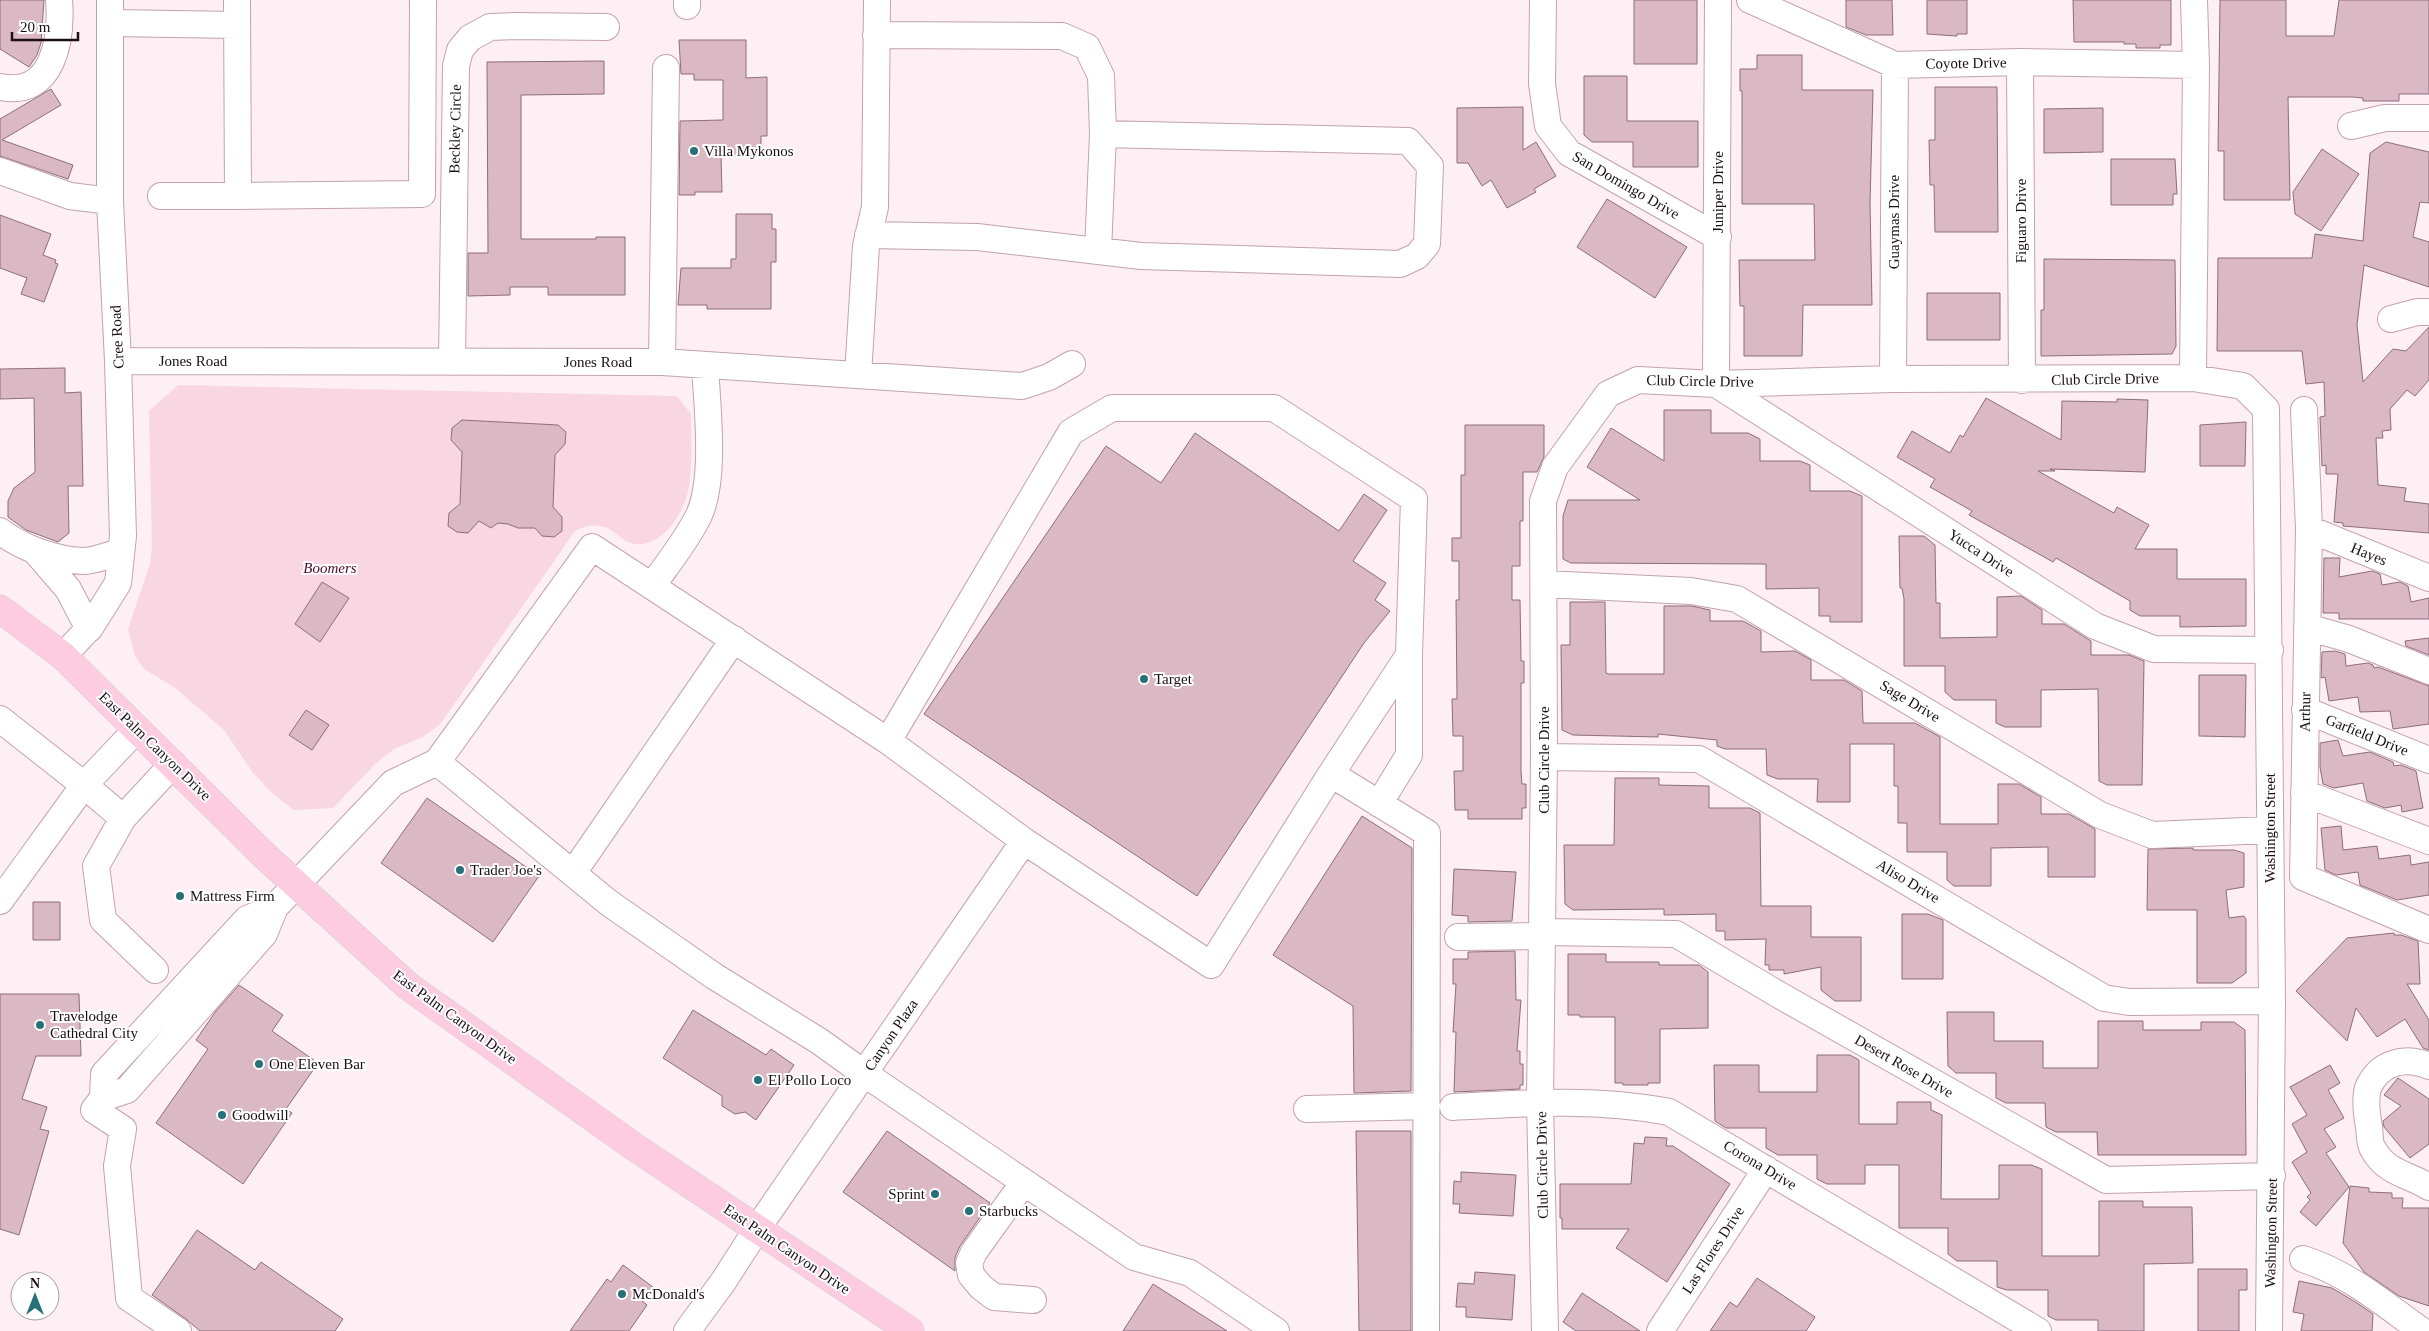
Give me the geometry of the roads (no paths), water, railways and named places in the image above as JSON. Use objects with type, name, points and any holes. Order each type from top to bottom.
[{"type":"main road","name":"East Palm Canyon Drive","points":[[0,609],[63,656],[297,885],[408,986],[633,1146],[910,1331]]},
{"type":"street","points":[[0,87],[18,87],[30,83],[50,65],[58,47],[60,32],[59,0]]},
{"type":"street","points":[[161,196],[422,194],[424,0]]},
{"type":"street","points":[[858,375],[868,235],[875,207],[877,0]]},
{"type":"street","name":"San Domingo Drive","points":[[1542,0],[1542,84],[1548,126],[1569,153],[1718,237]]},
{"type":"street","name":"Juniper Drive","points":[[1716,384],[1718,0]]},
{"type":"street","name":"Coyote Drive","points":[[1750,0],[1895,65],[2020,62],[2196,65]]},
{"type":"street","points":[[2192,378],[2196,65],[2194,0]]},
{"type":"street","points":[[111,12],[237,13],[238,196]]},
{"type":"street","name":"Cree Road","points":[[63,656],[89,629],[118,583],[123,536],[118,361],[110,201],[111,12]]},
{"type":"street","name":"Beckley Circle","points":[[452,362],[456,76],[460,50],[470,38],[490,28],[516,26],[606,27]]},
{"type":"street","points":[[876,35],[1062,36],[1087,47],[1101,76],[1103,134],[1098,251]]},
{"type":"street","name":"Figuaro Drive","points":[[2020,62],[2022,380]]},
{"type":"street","name":"Guaymas Drive","points":[[1894,379],[1895,65]]},
{"type":"street","points":[[662,362],[666,68]]},
{"type":"street","points":[[2351,126],[2385,118],[2429,118]]},
{"type":"street","points":[[868,235],[977,237],[1141,256],[1400,264],[1417,256],[1427,244],[1430,166],[1408,141],[1103,134]]},
{"type":"street","points":[[0,171],[70,196],[110,201]]},
{"type":"street","points":[[2390,319],[2417,312],[2429,312]]},
{"type":"street","name":"Jones Road","points":[[118,361],[662,362],[1022,386],[1049,377],[1072,364]]},
{"type":"street","points":[[652,586],[683,543],[699,514],[707,486],[708,434],[705,365]]},
{"type":"street","name":"Club Circle Drive","points":[[1545,1331],[1540,1102],[1544,757],[1543,501],[1555,467],[1608,394],[1638,380],[1716,384],[1894,379],[2192,378]]},
{"type":"street","name":"Washington Street","points":[[2192,378],[2243,386],[2266,409],[2270,650],[2269,830],[2272,1000],[2272,1176],[2269,1331]]},
{"type":"street","name":"Yucca Drive","points":[[1716,384],[2094,626],[2154,649],[2270,650]]},
{"type":"street","points":[[888,740],[1072,432],[1112,408],[1274,408],[1414,498],[1409,655],[1409,755],[1379,804]]},
{"type":"street","name":"Arthur","points":[[2304,410],[2309,530],[2303,877],[2429,930]]},
{"type":"street","name":"Hayes","points":[[2309,530],[2429,578]]},
{"type":"street","points":[[0,532],[13,542],[36,552],[84,561],[121,552]]},
{"type":"street","points":[[178,1331],[129,1298],[116,1166],[123,1128],[94,1110],[103,1098],[104,1074],[234,951],[247,918],[275,908],[393,783],[437,762],[592,547],[888,740],[1024,841],[1212,965],[1331,774],[1409,655]]},
{"type":"street","points":[[36,552],[68,589],[89,629]]},
{"type":"street","name":"Sage Drive","points":[[1544,584],[1691,591],[1738,599],[2100,815],[2152,835],[2269,830]]},
{"type":"street","points":[[2307,626],[2349,639],[2429,672]]},
{"type":"street","points":[[573,873],[734,639]]},
{"type":"street","name":"Garfield Drive","points":[[2305,710],[2429,760]]},
{"type":"street","points":[[0,719],[123,818]]},
{"type":"street","points":[[0,901],[84,785],[137,729]]},
{"type":"street","name":"Aliso Drive","points":[[1544,757],[1699,758],[2104,998],[2129,1002],[2272,1000]]},
{"type":"street","points":[[437,762],[609,903],[714,976],[819,1041],[864,1074],[1134,1257],[1190,1273],[1276,1331]]},
{"type":"street","points":[[155,970],[103,920],[96,866],[123,818],[173,764]]},
{"type":"street","points":[[1331,774],[1427,833],[1426,1331]]},
{"type":"street","points":[[2304,793],[2429,841]]},
{"type":"street","name":"Canyon Plaza","points":[[687,1331],[723,1282],[757,1228],[1024,841]]},
{"type":"street","name":"Desert Rose Drive","points":[[1458,936],[1676,934],[1781,996],[2106,1180],[2272,1176]]},
{"type":"street","points":[[2429,1066],[2398,1060],[2380,1071],[2368,1089],[2367,1118],[2372,1148],[2390,1170],[2429,1187]]},
{"type":"street","name":"Corona Drive","points":[[1452,1107],[1540,1102],[1632,1105],[1669,1112],[2038,1331]]},
{"type":"street","points":[[1307,1109],[1427,1106]]},
{"type":"street","name":"Las Flores Drive","points":[[1660,1331],[1766,1169]]},
{"type":"street","points":[[1024,1182],[974,1252],[969,1263],[971,1275],[981,1287],[994,1297],[1033,1300]]},
{"type":"street","points":[[2303,1259],[2324,1266],[2356,1284],[2422,1331]]},
{"type":"place","name":"Villa Mykonos","points":[[694,151]]},
{"type":"place","name":"Target","points":[[1144,679]]},
{"type":"place","name":"Trader Joe's","points":[[460,870]]},
{"type":"place","name":"Mattress Firm","points":[[180,896]]},
{"type":"place","name":"Travelodge Cathedral City","points":[[40,1025]]},
{"type":"place","name":"One Eleven Bar","points":[[259,1064]]},
{"type":"place","name":"El Pollo Loco","points":[[758,1080]]},
{"type":"place","name":"Goodwill","points":[[222,1115]]},
{"type":"place","name":"Sprint","points":[[935,1194]]},
{"type":"place","name":"Starbucks","points":[[969,1211]]},
{"type":"place","name":"McDonald's","points":[[622,1294]]},
{"type":"park label","name":"Boomers","points":[[330,568]]}]
